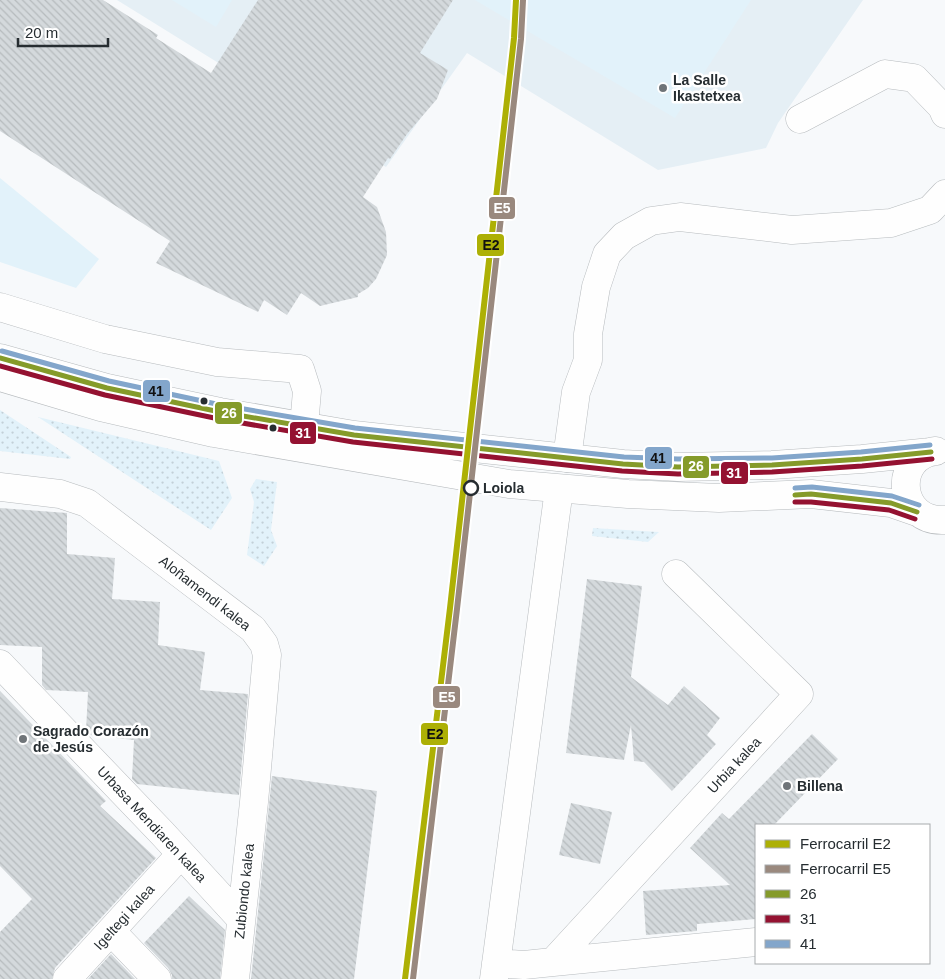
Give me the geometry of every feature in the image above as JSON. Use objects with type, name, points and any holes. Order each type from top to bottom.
[{"type":"street","points":[[800,119],[885,74],[914,78],[942,107],[945,114]]},
{"type":"street","points":[[566,458],[576,392],[588,360],[588,334],[596,287],[607,254],[624,236],[651,221],[680,217],[792,230],[892,223],[930,210],[945,194]]},
{"type":"street","points":[[0,307],[105,339],[217,362],[300,369],[307,391],[304,426]]},
{"type":"street","points":[[0,358],[107,388],[220,412],[354,435],[623,464],[678,467],[772,465],[941,451]]},
{"type":"street","points":[[0,377],[101,407],[214,433],[509,484],[628,494],[719,498],[811,494],[891,503],[917,512],[927,518],[937,521],[945,520]]},
{"type":"street","points":[[917,512],[910,504],[906,494],[905,484],[908,473],[921,456],[941,451]]},
{"type":"street","name":"Aloñamendi kalea","points":[[0,487],[60,494],[87,503],[253,629],[264,644],[267,655],[254,802]]},
{"type":"street","points":[[559,489],[495,971],[524,965],[755,942]]},
{"type":"street","name":"Urbia kalea","points":[[553,962],[799,694],[676,574]]},
{"type":"street","name":"Urbasa Mendiaren kalea","points":[[0,664],[241,919]]},
{"type":"street","name":"Zubiondo kalea","points":[[235,979],[254,802]]},
{"type":"street","name":"Igeltegi kalea","points":[[67,979],[180,854]]},
{"type":"street","points":[[111,931],[157,979]]},
{"type":"shaded area","name":"La Salle Ikastetxea","points":[[117,0],[863,0],[778,123],[766,148],[658,170],[467,53],[386,167]]},
{"type":"shaded area","points":[[172,0],[232,0],[216,27]]},
{"type":"shaded area","points":[[475,0],[751,0],[675,118]]},
{"type":"shaded area","points":[[0,178],[99,259],[76,288],[0,262]]},
{"type":"shaded area","points":[[0,410],[71,457],[70,459],[0,451]]},
{"type":"shaded area","points":[[38,417],[219,461],[232,498],[211,530]]},
{"type":"shaded area","points":[[256,479],[277,482],[271,530],[277,546],[264,566],[247,555],[254,502],[250,489]]},
{"type":"shaded area","points":[[593,528],[659,532],[648,542],[592,536]]},
{"type":"building","points":[[0,0],[103,0],[158,35],[156,38],[211,73],[258,0],[453,0],[420,53],[448,70],[437,99],[407,134],[390,159],[388,158],[363,197],[377,207],[386,232],[387,255],[376,279],[368,288],[358,294],[358,297],[320,306],[301,293],[287,315],[264,300],[258,312],[156,263],[170,241],[0,131]]},
{"type":"building","points":[[0,508],[67,513],[67,554],[115,558],[112,599],[160,602],[158,645],[205,652],[200,690],[248,694],[239,795],[137,784],[132,779],[134,740],[90,735],[86,731],[88,692],[46,690],[42,685],[42,647],[0,645]]},
{"type":"building","points":[[587,579],[642,586],[631,677],[668,705],[684,686],[720,718],[707,735],[716,744],[672,791],[644,762],[634,761],[631,725],[624,760],[566,753]]},
{"type":"building","points":[[0,691],[106,801],[100,806],[156,858],[55,968],[52,979],[0,979],[0,932],[32,899],[0,866]]},
{"type":"building","points":[[812,734],[838,759],[775,824],[755,824],[755,919],[697,924],[697,931],[646,935],[643,891],[730,885],[690,848],[722,813],[729,819]]},
{"type":"building","points":[[272,776],[377,791],[354,979],[251,979]]},
{"type":"building","points":[[571,803],[612,812],[600,864],[559,855]]},
{"type":"building","points":[[189,896],[225,930],[220,979],[172,979],[168,968],[144,943]]},
{"type":"building","points":[[111,954],[135,979],[88,979]]},
{"type":"rail line","name":"E2","points":[[405,979],[450,608],[514,38],[516,0]]},
{"type":"rail line","name":"E5","points":[[413,979],[457,609],[521,39],[523,0]]},
{"type":"transit line","name":"41","points":[[2,351],[109,381],[221,405],[355,428],[624,457],[678,459],[772,458],[930,445]]},
{"type":"transit line","name":"26","points":[[0,358],[107,388],[220,412],[354,435],[623,464],[678,467],[772,465],[931,452]]},
{"type":"transit line","name":"31","points":[[0,366],[105,395],[219,419],[353,442],[622,471],[678,474],[772,472],[932,459]]},
{"type":"transit line","name":"41","points":[[795,488],[812,487],[892,496],[919,505]]},
{"type":"transit line","name":"26","points":[[795,495],[811,494],[891,503],[917,512]]},
{"type":"transit line","name":"31","points":[[795,502],[889,510],[915,519]]},
{"type":"place","name":"La Salle Ikastetxea","points":[[663,88]]},
{"type":"place","name":"Loiola","points":[[471,488]]},
{"type":"place","name":"Sagrado Corazón de Jesús","points":[[23,739]]},
{"type":"place","name":"Billena","points":[[787,786]]}]
